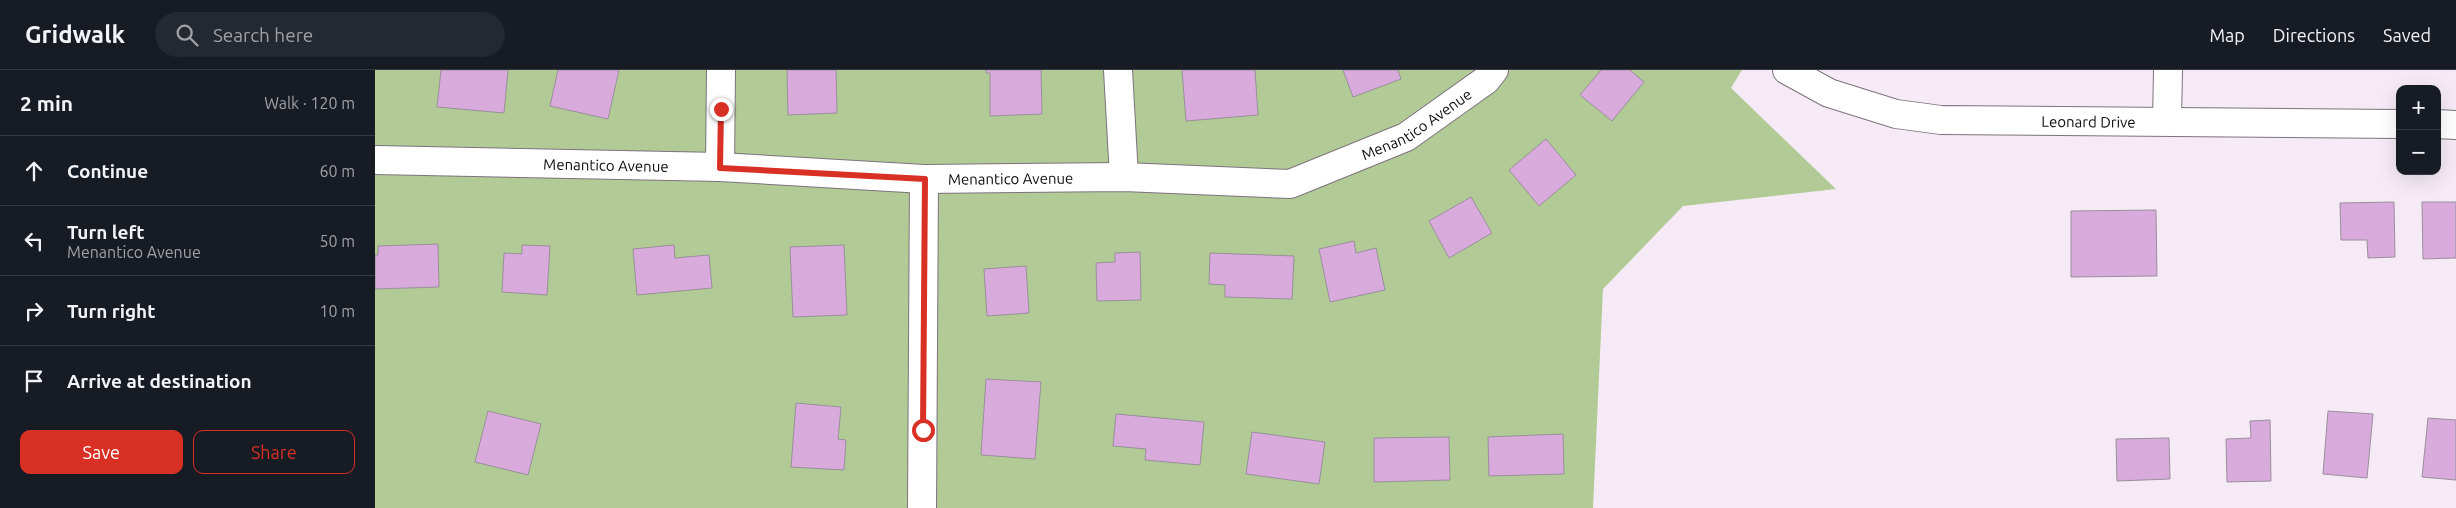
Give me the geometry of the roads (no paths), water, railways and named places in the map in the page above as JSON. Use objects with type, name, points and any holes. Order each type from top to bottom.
[{"type":"street","points":[[720,168],[721,70]]},
{"type":"street","points":[[1118,70],[1124,177]]},
{"type":"street","name":"Menantico Avenue","points":[[375,160],[720,168],[925,179],[1124,177],[1290,184],[1405,137],[1486,80],[1494,70]]},
{"type":"street","name":"Leonard Drive","points":[[1787,70],[1829,93],[1905,116],[1941,120],[2396,124]]},
{"type":"street","points":[[2167,121],[2168,70]]},
{"type":"street","points":[[2441,124],[2456,125]]},
{"type":"street","points":[[922,508],[925,179]]}]
